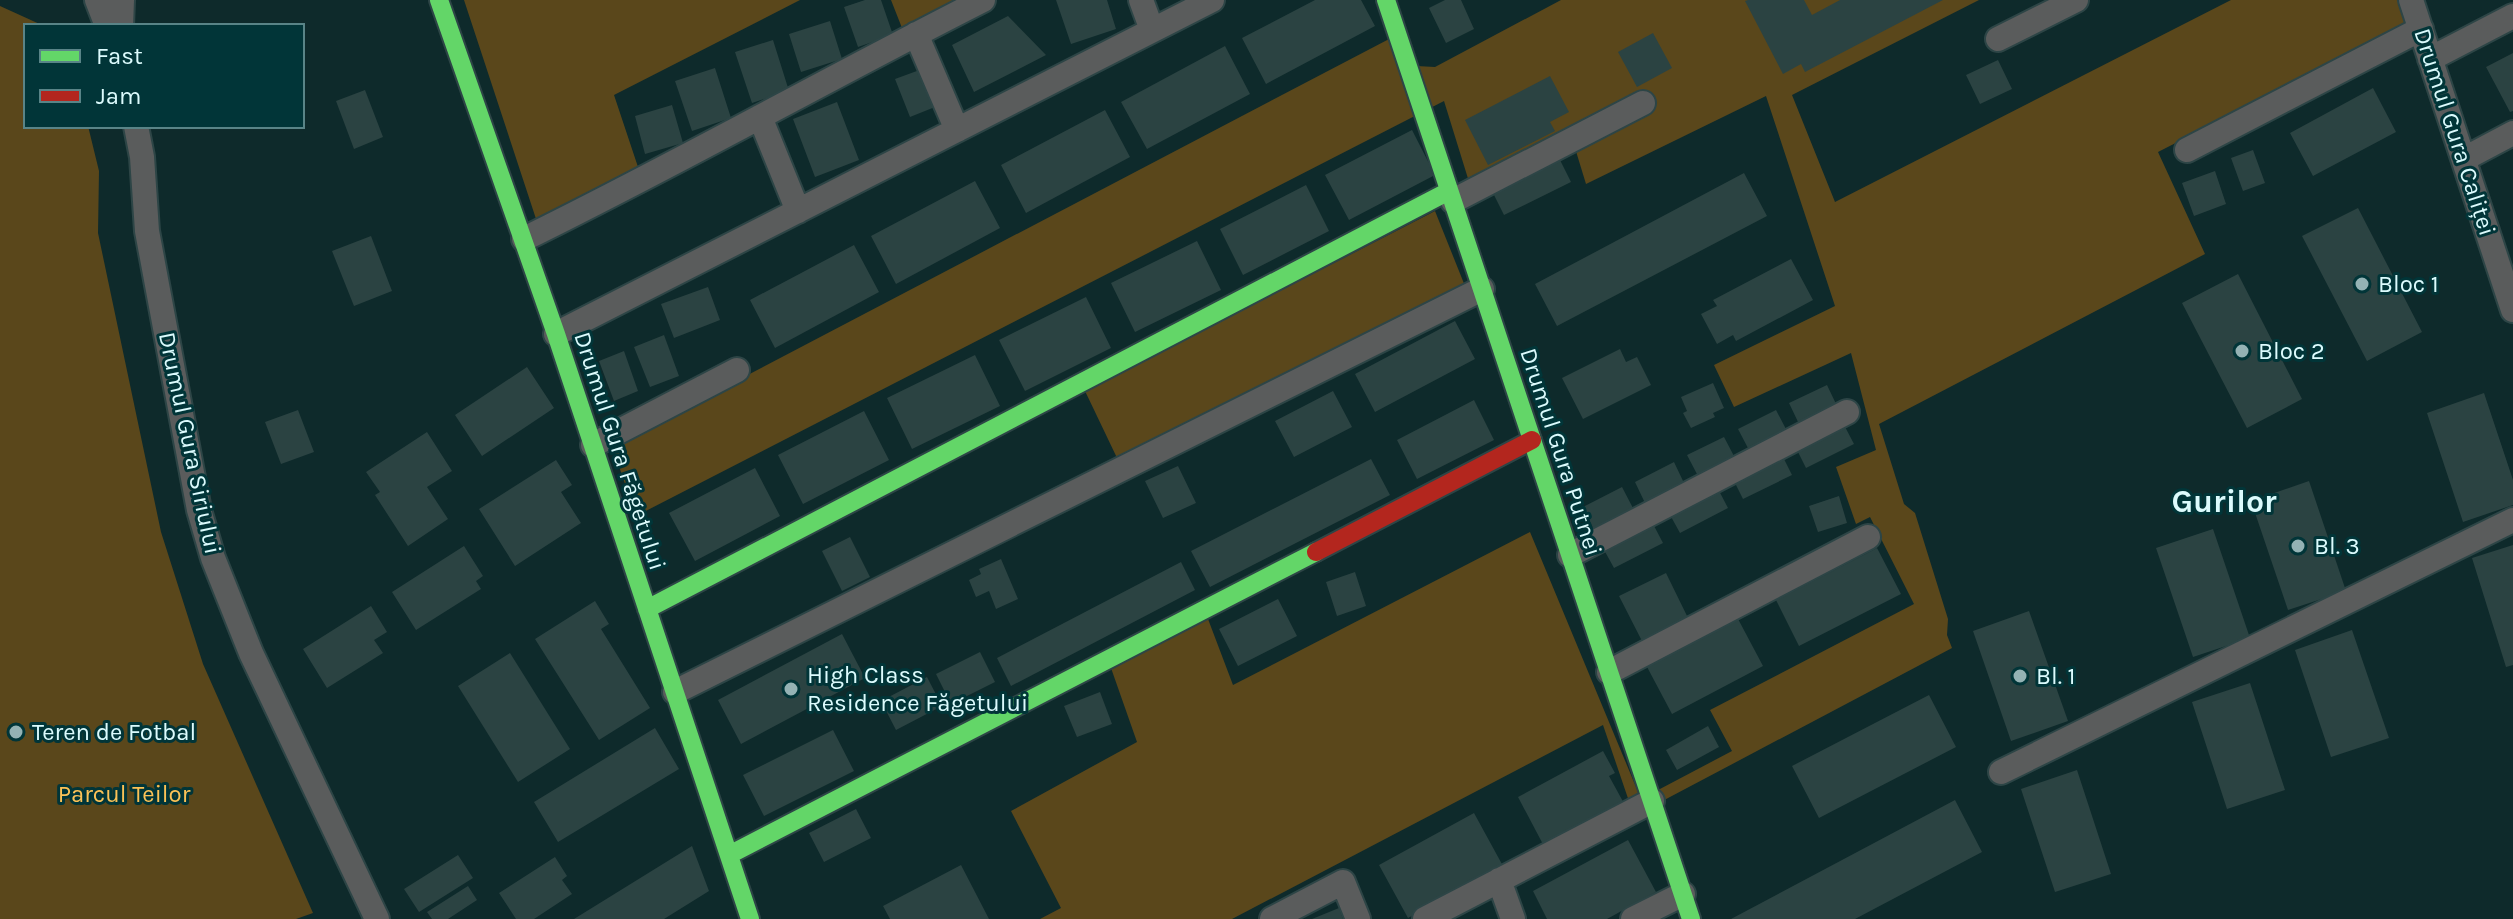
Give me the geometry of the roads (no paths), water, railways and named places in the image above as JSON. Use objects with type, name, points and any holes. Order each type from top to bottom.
[{"type":"street","points":[[97,0],[106,24]]},
{"type":"street","points":[[121,24],[122,0]]},
{"type":"street","name":"Drumul Gura Făgetului","points":[[439,0],[524,239],[750,919]]},
{"type":"street","points":[[524,239],[634,185],[983,0]]},
{"type":"street","points":[[1141,0],[1152,30]]},
{"type":"street","points":[[556,334],[1212,0]]},
{"type":"street","points":[[1998,39],[2076,0]]},
{"type":"street","name":"Drumul Gura Caliței","points":[[2411,0],[2513,310]]},
{"type":"street","name":"Drumul Gura Putnei","points":[[1393,3],[1451,196],[1691,919]]},
{"type":"street","points":[[2430,59],[2513,16]]},
{"type":"street","points":[[2187,150],[2421,29]]},
{"type":"street","points":[[916,34],[957,130]]},
{"type":"street","points":[[647,609],[1451,196],[1643,103]]},
{"type":"street","points":[[760,117],[798,211]]},
{"type":"street","name":"Drumul Gura Siriului","points":[[136,128],[150,246],[199,510],[213,558],[251,653],[377,919]]},
{"type":"street","points":[[2464,159],[2513,133]]},
{"type":"street","points":[[675,692],[1482,289]]},
{"type":"street","points":[[593,445],[737,370]]},
{"type":"street","points":[[1570,555],[1847,412]]},
{"type":"street","points":[[729,855],[1532,440]]},
{"type":"street","points":[[2001,772],[2513,520]]},
{"type":"street","points":[[1609,672],[1868,537]]},
{"type":"street","points":[[1425,919],[1652,801]]},
{"type":"street","points":[[1499,880],[1513,919]]},
{"type":"street","points":[[1272,919],[1343,882],[1358,919]]},
{"type":"street","points":[[1633,919],[1683,894]]},
{"type":"place","name":"Bloc 1","points":[[2362,284]]},
{"type":"place","name":"Bloc 2","points":[[2242,351]]},
{"type":"place","name":"Bl. 3","points":[[2298,546]]},
{"type":"place","name":"Bl. 1","points":[[2020,676]]},
{"type":"place","name":"High Class Residence Făgetului","points":[[791,689]]},
{"type":"place","name":"Teren de Fotbal","points":[[16,732]]},
{"type":"district","name":"Gurilor","points":[[2224,501]]},
{"type":"park label","name":"Parcul Teilor","points":[[124,794]]}]
